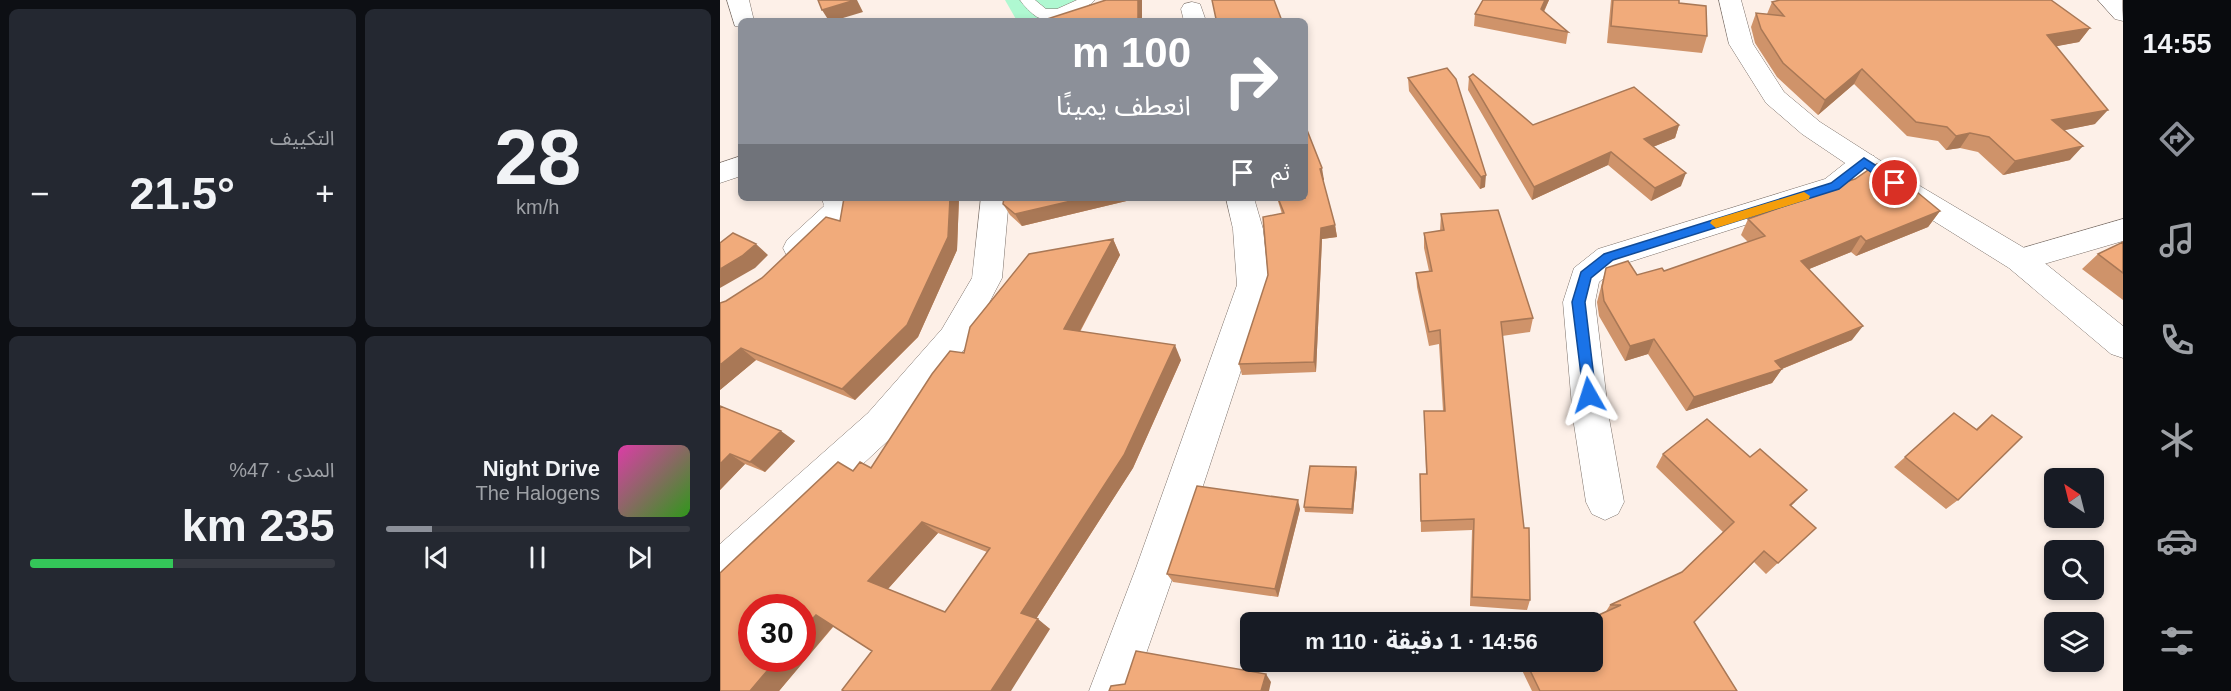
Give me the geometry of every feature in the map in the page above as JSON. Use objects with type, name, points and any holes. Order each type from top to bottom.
[{"type":"street","points":[[738,0],[742,18]]},
{"type":"street","points":[[1730,0],[1741,44],[1775,97],[1811,128],[1910,193],[2020,260],[2123,345]]},
{"type":"street","points":[[2109,0],[2123,14]]},
{"type":"street","points":[[1605,502],[1592,418],[1579,302],[1585,276],[1609,257],[1835,186],[1864,162]]},
{"type":"street","points":[[720,174],[738,166]]},
{"type":"street","points":[[775,270],[839,208],[837,201]]},
{"type":"street","points":[[720,570],[881,424],[954,338],[987,278],[995,201]]},
{"type":"street","points":[[1111,691],[1156,568],[1253,285],[1248,229],[1241,201]]},
{"type":"street","points":[[2020,260],[2123,230]]},
{"type":"lane","points":[[1027,0],[1043,14],[1060,13],[1088,0]]},
{"type":"green space","points":[[1005,0],[1095,0],[1054,18],[1015,18]]},
{"type":"building","points":[[818,0],[855,0],[822,10]]},
{"type":"building","points":[[1106,0],[1138,0],[1138,18],[1050,18]]},
{"type":"building","points":[[1212,0],[1274,0],[1281,18],[1216,18]]},
{"type":"building","points":[[1483,0],[1545,0],[1541,9],[1568,32],[1475,14]]},
{"type":"building","points":[[1613,0],[1679,0],[1679,3],[1706,6],[1707,36],[1611,26]]},
{"type":"building","points":[[1780,0],[2051,0],[2090,28],[2047,35],[2108,110],[2052,120],[2083,146],[2015,161],[1989,137],[1970,133],[1956,136],[1947,127],[1916,122],[1862,69],[1825,100],[1783,63],[1761,29],[1756,13],[1784,16],[1772,2]]},
{"type":"building","points":[[1447,68],[1456,79],[1486,175],[1481,177],[1408,78]]},
{"type":"building","points":[[1473,74],[1533,125],[1634,87],[1679,125],[1644,139],[1686,173],[1655,188],[1611,152],[1534,187],[1469,77]]},
{"type":"building","points":[[1308,133],[1322,168],[1320,169],[1335,225],[1321,228],[1314,362],[1239,364],[1268,275],[1263,217],[1284,213],[1279,201],[1308,201]]},
{"type":"building","points":[[1877,164],[1906,183],[1940,211],[1866,241],[1861,236],[1801,261],[1863,326],[1775,361],[1782,369],[1694,397],[1654,339],[1630,346],[1604,301],[1602,287],[1606,268],[1628,261],[1637,275],[1662,268],[1664,271],[1765,236],[1748,219],[1807,198],[1804,195],[1855,179]]},
{"type":"building","points":[[843,201],[950,201],[948,237],[907,325],[842,389],[741,348],[720,365],[720,303],[762,278],[826,217],[840,221]]},
{"type":"building","points":[[1004,201],[1071,201],[1015,214],[1003,204]]},
{"type":"building","points":[[1498,210],[1533,318],[1501,322],[1524,528],[1529,528],[1530,600],[1472,597],[1474,519],[1421,521],[1420,474],[1427,474],[1424,411],[1445,411],[1440,330],[1429,332],[1416,273],[1432,271],[1424,233],[1444,230],[1441,214]]},
{"type":"building","points":[[733,233],[756,244],[742,256],[720,269],[720,243]]},
{"type":"building","points":[[1113,239],[1064,329],[1175,345],[1124,455],[1021,613],[1038,619],[991,691],[844,691],[842,690],[872,651],[816,615],[816,594],[738,594],[738,672],[766,672],[750,691],[720,691],[720,573],[838,462],[853,471],[860,462],[871,468],[932,374],[950,351],[964,353],[970,327],[1029,254]],"holes":[[[922,522],[990,548],[945,612],[868,581]]]},
{"type":"building","points":[[2123,242],[2123,273],[2098,254]]},
{"type":"building","points":[[720,406],[781,431],[750,462],[730,454],[720,464]]},
{"type":"building","points":[[1954,413],[1977,430],[1992,415],[2022,437],[1958,500],[1905,457]]},
{"type":"building","points":[[1707,419],[1750,457],[1760,449],[1807,490],[1790,505],[1816,528],[1778,563],[1764,551],[1694,622],[1737,691],[1540,691],[1531,672],[1603,672],[1603,613],[1621,605],[1610,605],[1682,572],[1734,522],[1663,454]]},
{"type":"building","points":[[1310,466],[1356,467],[1352,509],[1304,507]]},
{"type":"building","points":[[1197,486],[1298,500],[1275,589],[1167,574]]},
{"type":"building","points":[[1136,651],[1240,669],[1240,672],[1266,674],[1261,691],[1109,691],[1111,686],[1125,684]]},
{"type":"slow traffic","points":[[1716,223],[1804,196]]},
{"type":"route","points":[[1589,395],[1579,302],[1585,276],[1609,257],[1835,186],[1864,162],[1895,183]]}]
